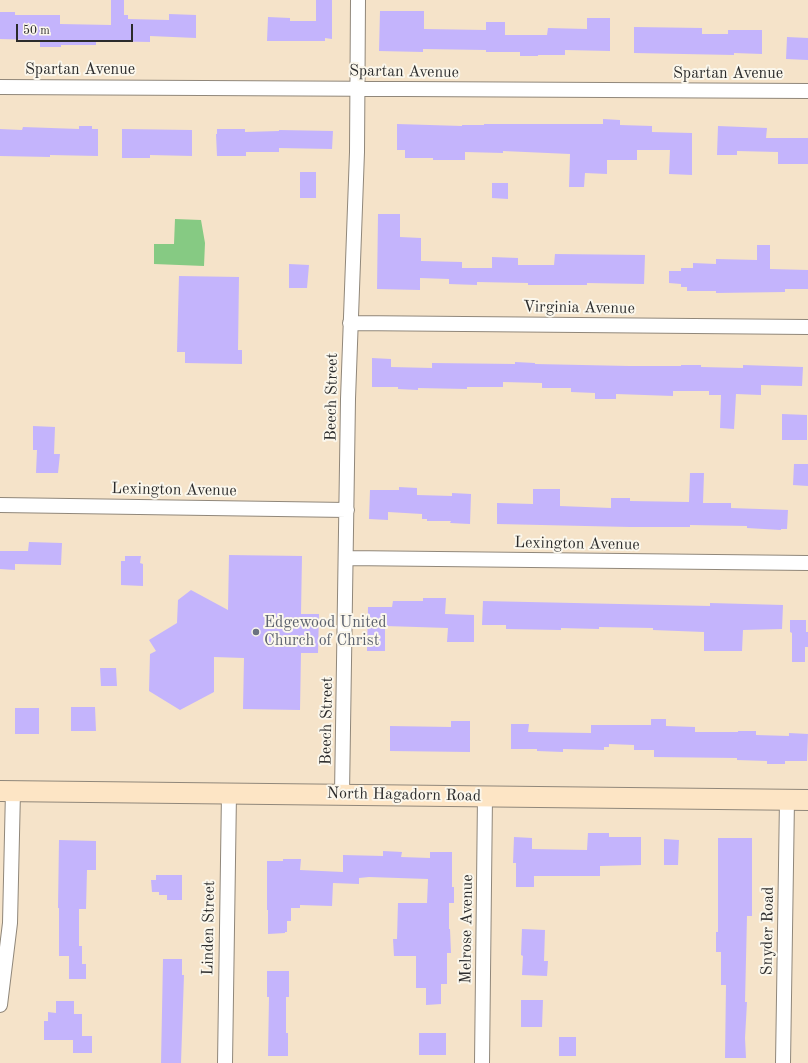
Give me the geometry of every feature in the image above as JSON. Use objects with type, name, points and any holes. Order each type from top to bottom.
[{"type":"street","name":"Beech Street","points":[[342,794],[350,323],[354,250],[358,0]]},
{"type":"street","name":"Spartan Avenue","points":[[0,87],[808,91]]},
{"type":"street","name":"Virginia Avenue","points":[[350,323],[808,327]]},
{"type":"street","name":"Lexington Avenue","points":[[0,505],[347,510]]},
{"type":"street","name":"Lexington Avenue","points":[[346,558],[808,564]]},
{"type":"street","name":"North Hagadorn Road","points":[[6,791],[808,800]]},
{"type":"street","points":[[0,1005],[10,923],[6,791]]},
{"type":"street","name":"Linden Street","points":[[224,1063],[229,793]]},
{"type":"street","name":"Melrose Avenue","points":[[482,1063],[485,796]]},
{"type":"street","name":"Snyder Road","points":[[783,1063],[787,799]]},
{"type":"green space","points":[[175,219],[201,220],[205,243],[204,266],[154,264],[154,244],[174,244]]},
{"type":"building","points":[[111,0],[124,0],[124,15],[128,15],[128,19],[169,20],[169,14],[196,15],[196,38],[150,36],[150,42],[96,41],[96,45],[61,45],[61,47],[40,47],[40,42],[37,42],[37,40],[0,39],[0,12],[15,12],[15,15],[60,15],[60,24],[111,25]]},
{"type":"building","points":[[316,0],[332,0],[332,39],[325,38],[325,41],[267,41],[268,17],[290,18],[290,21],[316,21]]},
{"type":"building","points":[[380,11],[424,11],[424,29],[486,30],[486,22],[505,22],[505,35],[547,35],[548,28],[587,29],[587,18],[610,18],[610,51],[565,50],[565,55],[520,56],[520,52],[486,52],[486,50],[423,49],[423,52],[379,51]]},
{"type":"building","points":[[634,27],[702,28],[702,34],[728,34],[728,30],[762,30],[762,54],[734,53],[734,55],[634,53]]},
{"type":"building","points":[[787,37],[808,38],[808,60],[786,59]]},
{"type":"building","points":[[603,119],[620,120],[620,125],[652,126],[652,132],[692,133],[692,175],[669,174],[670,150],[637,150],[637,160],[607,160],[607,174],[585,173],[584,187],[569,187],[570,154],[503,151],[503,153],[465,152],[465,160],[433,160],[433,158],[405,158],[405,150],[397,150],[397,124],[462,126],[484,124],[603,124]]},
{"type":"building","points":[[79,126],[92,126],[92,129],[98,129],[98,156],[0,156],[0,129],[22,130],[23,127],[79,129]]},
{"type":"building","points":[[718,126],[767,128],[766,138],[808,138],[808,164],[778,164],[778,152],[737,151],[737,155],[717,155]]},
{"type":"building","points":[[122,129],[192,130],[192,156],[150,155],[150,158],[122,158]]},
{"type":"building","points":[[217,129],[245,129],[245,132],[279,130],[333,131],[332,149],[279,148],[279,152],[246,152],[246,156],[217,156]]},
{"type":"building","points":[[300,172],[316,172],[316,198],[300,198]]},
{"type":"building","points":[[492,183],[508,183],[508,199],[492,198]]},
{"type":"building","points":[[378,214],[400,214],[400,237],[421,238],[421,261],[462,262],[462,268],[492,268],[492,257],[518,258],[518,265],[554,265],[555,254],[645,255],[644,284],[587,283],[587,285],[528,285],[528,283],[477,282],[477,285],[449,284],[449,279],[420,278],[420,290],[377,289]]},
{"type":"building","points":[[757,245],[770,245],[770,269],[808,270],[808,289],[785,289],[785,292],[716,293],[716,291],[687,291],[687,287],[681,287],[681,284],[669,283],[669,271],[681,271],[681,268],[693,268],[693,263],[716,264],[716,259],[757,260]]},
{"type":"building","points":[[289,264],[309,265],[307,288],[289,288]]},
{"type":"building","points":[[179,276],[239,277],[238,350],[242,350],[242,364],[185,363],[185,352],[177,352]]},
{"type":"building","points":[[372,358],[391,359],[391,367],[432,368],[432,363],[515,364],[515,362],[535,364],[629,366],[701,365],[701,367],[743,368],[743,365],[803,367],[802,386],[761,385],[761,395],[736,394],[734,429],[720,428],[721,395],[709,395],[709,391],[673,391],[673,396],[616,394],[616,399],[595,399],[595,393],[571,392],[571,388],[542,388],[542,383],[503,382],[503,387],[467,387],[467,389],[418,388],[418,390],[398,389],[398,387],[372,387]]},
{"type":"building","points":[[782,414],[807,415],[807,440],[782,440]]},
{"type":"building","points":[[33,426],[55,427],[54,454],[60,454],[58,473],[36,473],[37,450],[33,450]]},
{"type":"building","points":[[794,464],[808,464],[808,486],[793,485]]},
{"type":"building","points":[[690,473],[704,473],[703,503],[731,503],[731,508],[788,510],[787,529],[747,528],[747,526],[690,525],[690,527],[630,527],[497,524],[497,503],[533,504],[533,489],[560,489],[560,506],[611,508],[611,498],[630,498],[630,501],[689,502]]},
{"type":"building","points":[[399,487],[417,488],[417,495],[452,496],[452,493],[471,494],[470,524],[450,523],[451,521],[427,521],[427,519],[422,519],[422,514],[388,512],[388,520],[369,519],[370,490],[399,490]]},
{"type":"building","points":[[29,542],[62,543],[61,565],[15,564],[15,570],[0,569],[0,551],[28,551]]},
{"type":"building","name":"Edgewood United Church of Christ","points":[[229,555],[302,556],[301,614],[319,614],[318,653],[301,653],[300,710],[243,709],[244,658],[214,657],[214,692],[180,710],[149,691],[150,654],[156,651],[149,640],[177,623],[178,600],[191,590],[228,610]]},
{"type":"building","points":[[125,556],[141,556],[140,563],[143,564],[143,586],[121,585],[121,561],[125,561]]},
{"type":"building","points":[[423,598],[446,598],[445,614],[474,615],[474,642],[447,642],[448,628],[385,626],[385,651],[367,651],[368,607],[392,607],[393,601],[423,601]]},
{"type":"building","points":[[483,601],[710,606],[710,603],[783,605],[782,629],[743,630],[742,651],[704,651],[704,632],[653,630],[653,628],[599,627],[599,629],[561,628],[561,630],[506,629],[506,625],[482,625]]},
{"type":"building","points":[[790,620],[806,620],[808,647],[805,647],[805,662],[792,662],[792,633],[790,632]]},
{"type":"building","points":[[100,668],[116,668],[117,686],[101,686]]},
{"type":"building","points":[[71,707],[95,707],[96,731],[71,731]]},
{"type":"building","points":[[15,708],[39,708],[39,734],[15,734]]},
{"type":"building","points":[[651,719],[666,719],[666,726],[695,727],[695,732],[756,731],[756,735],[789,736],[789,733],[808,734],[807,761],[785,761],[785,764],[767,764],[767,761],[737,760],[737,758],[654,757],[654,750],[634,750],[634,745],[609,744],[609,747],[604,747],[604,750],[563,749],[563,752],[537,751],[537,749],[511,749],[511,724],[529,724],[528,732],[591,733],[591,725],[651,725]]},
{"type":"building","points":[[451,721],[470,721],[470,752],[390,751],[390,726],[451,727]]},
{"type":"building","points":[[588,833],[609,833],[609,837],[641,837],[641,865],[600,866],[600,876],[534,876],[534,887],[516,887],[516,863],[513,863],[514,837],[532,838],[532,849],[587,850]]},
{"type":"building","points":[[718,838],[752,838],[752,916],[747,916],[745,1002],[747,1002],[745,1038],[746,1058],[725,1058],[726,985],[721,985],[721,952],[716,952],[716,932],[718,932]]},
{"type":"building","points":[[664,839],[679,840],[678,865],[664,865]]},
{"type":"building","points":[[59,840],[96,841],[96,870],[87,870],[86,909],[79,909],[79,946],[82,946],[82,964],[86,964],[86,979],[69,979],[69,956],[59,956]]},
{"type":"building","points":[[383,851],[402,852],[401,857],[430,858],[430,852],[452,852],[452,887],[454,887],[454,903],[449,903],[451,953],[447,953],[447,984],[441,984],[441,1004],[426,1005],[426,988],[416,988],[416,956],[394,956],[393,939],[397,939],[398,903],[427,903],[428,879],[369,877],[359,878],[359,884],[333,883],[332,906],[300,905],[300,908],[291,908],[291,921],[287,921],[287,932],[268,934],[267,861],[301,859],[300,870],[343,872],[343,855],[383,856]]},
{"type":"building","points":[[156,875],[182,875],[182,900],[167,900],[167,895],[159,895],[159,892],[152,892],[151,880],[156,880]]},
{"type":"building","points":[[522,929],[545,930],[544,961],[548,961],[547,976],[522,975]]},
{"type":"building","points":[[163,959],[182,959],[182,975],[184,975],[181,1063],[161,1063]]},
{"type":"building","points":[[267,971],[289,971],[289,997],[286,997],[286,1033],[288,1033],[288,1056],[268,1056],[269,997],[267,997]]},
{"type":"building","points":[[521,1000],[543,1000],[542,1027],[521,1027]]},
{"type":"building","points":[[56,1001],[74,1001],[74,1014],[82,1014],[82,1036],[92,1036],[92,1053],[73,1053],[73,1040],[44,1040],[44,1021],[48,1021],[48,1012],[56,1013]]},
{"type":"building","points":[[419,1033],[446,1033],[446,1055],[419,1055]]},
{"type":"building","points":[[559,1037],[576,1037],[576,1056],[559,1056]]},
{"type":"place","name":"Edgewood United Church of Christ","points":[[256,632]]}]
